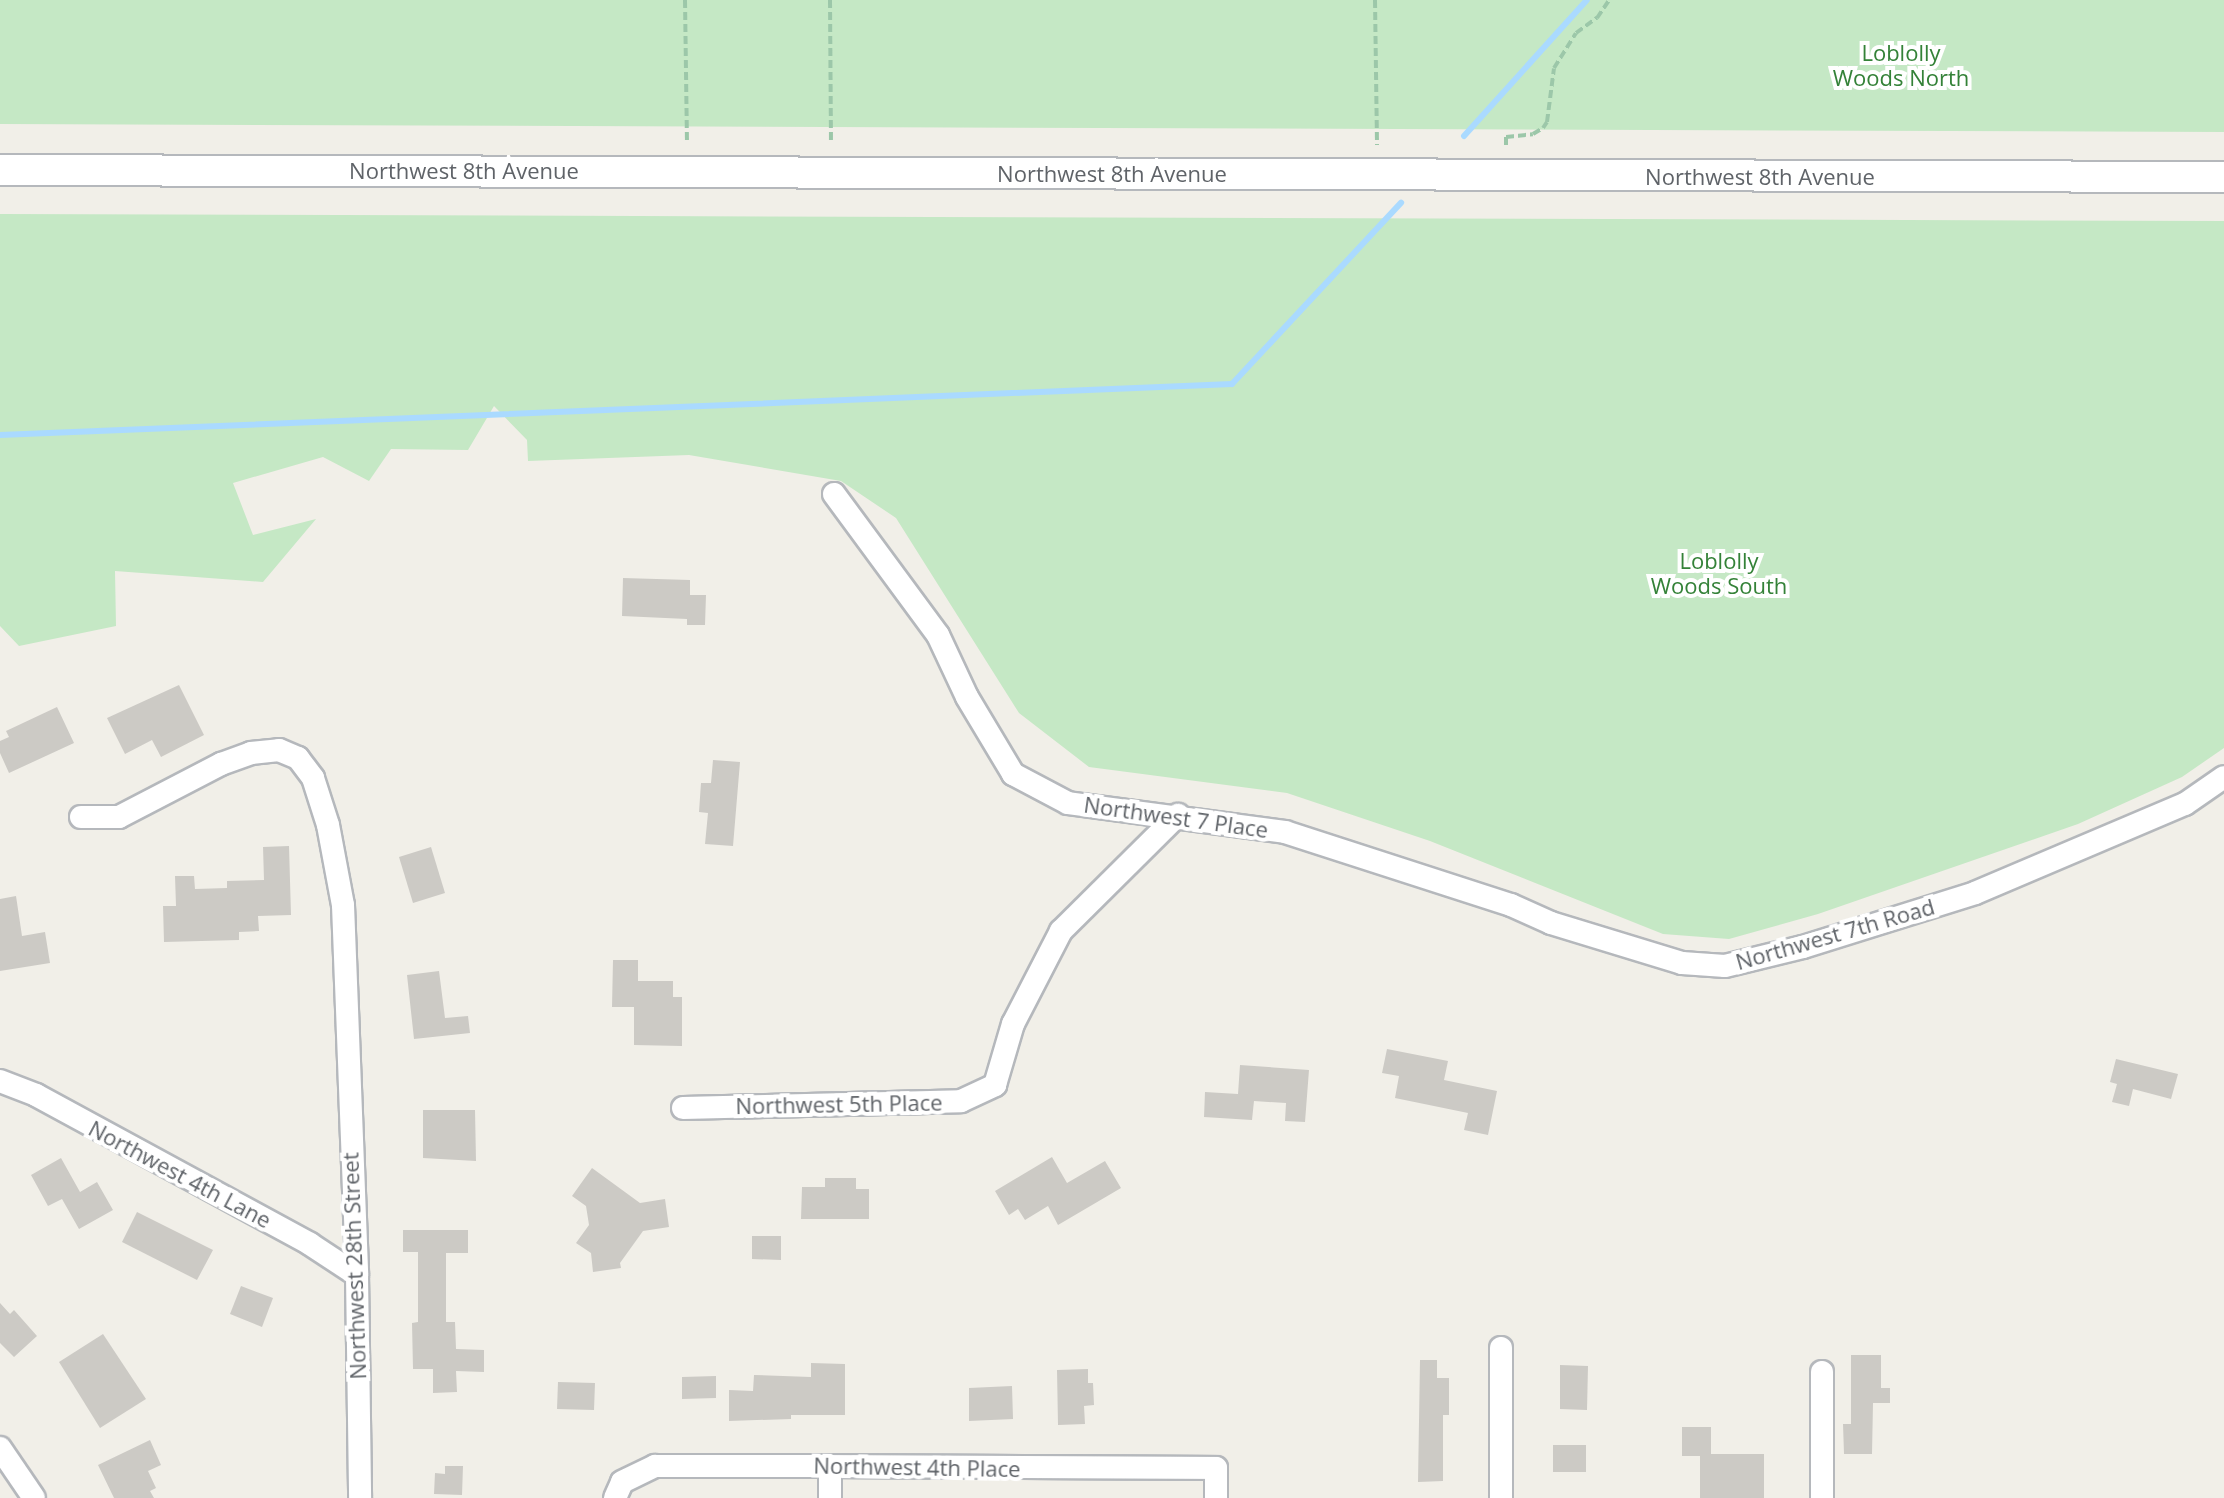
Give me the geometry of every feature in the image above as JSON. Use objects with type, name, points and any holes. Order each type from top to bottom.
[{"type":"street","name":"Northwest 8th Avenue","points":[[0,170],[2224,177]]},
{"type":"street","name":"Northwest 7 Place","points":[[834,494],[938,635],[967,697],[1013,774],[1068,803],[1178,815],[1285,832],[1432,878]]},
{"type":"street","name":"Northwest 28th Street","points":[[81,817],[119,817],[221,764],[251,753],[279,750],[298,758],[313,778],[325,813],[343,905],[357,1275],[360,1498]]},
{"type":"street","name":"Northwest 7th Road","points":[[1432,878],[1511,905],[1551,923],[1645,953],[1682,963],[1725,966],[1803,947],[1975,893],[2185,804],[2224,777]]},
{"type":"street","name":"Northwest 5th Place","points":[[683,1108],[961,1101],[995,1085],[1013,1024],[1061,931],[1178,815]]},
{"type":"street","name":"Northwest 4th Lane","points":[[0,1081],[36,1095],[126,1147],[310,1244],[357,1275]]},
{"type":"street","points":[[1501,1348],[1501,1498]]},
{"type":"street","points":[[1822,1372],[1822,1498]]},
{"type":"street","points":[[0,1448],[34,1498]]},
{"type":"street","name":"Northwest 4th Place","points":[[618,1490],[655,1466],[1216,1468],[1216,1498]]},
{"type":"street","points":[[830,1466],[830,1498]]},
{"type":"path","points":[[685,0],[687,143]]},
{"type":"path","points":[[830,0],[831,143]]},
{"type":"path","points":[[1375,0],[1377,145]]},
{"type":"path","points":[[1506,145],[1506,137],[1533,134],[1543,128],[1547,122],[1554,68],[1576,33],[1597,18],[1609,0]]},
{"type":"green space","name":"Loblolly Woods North","points":[[0,0],[2224,0],[2224,132],[0,124]]},
{"type":"green space","name":"Loblolly Woods South","points":[[0,214],[2224,221],[2224,748],[2182,777],[2078,824],[1818,914],[1729,939],[1663,934],[1430,841],[1287,793],[1089,767],[1019,713],[896,518],[841,481],[689,455],[528,461],[527,440],[494,406],[468,450],[391,449],[369,481],[323,457],[233,483],[253,535],[316,519],[263,582],[115,571],[116,626],[19,646],[0,626]]},
{"type":"building","points":[[623,578],[690,580],[690,595],[706,595],[705,625],[687,625],[687,619],[622,616]]},
{"type":"building","points":[[179,685],[204,735],[161,757],[152,740],[125,754],[107,718]]},
{"type":"building","points":[[57,707],[74,743],[9,773],[0,753],[0,741],[9,737],[6,731]]},
{"type":"building","points":[[713,760],[740,762],[733,846],[705,844],[708,813],[699,812],[701,783],[711,783]]},
{"type":"building","points":[[289,846],[291,915],[258,916],[259,931],[239,932],[239,940],[164,942],[163,906],[176,906],[175,876],[194,876],[195,889],[227,888],[227,881],[264,880],[263,847]]},
{"type":"building","points":[[431,847],[445,893],[413,903],[399,857]]},
{"type":"building","points":[[16,896],[22,936],[45,932],[50,963],[0,971],[0,899]]},
{"type":"building","points":[[613,960],[638,960],[638,981],[673,981],[673,997],[682,997],[682,1046],[634,1045],[634,1007],[612,1007]]},
{"type":"building","points":[[439,971],[445,1018],[468,1016],[470,1033],[414,1039],[407,975]]},
{"type":"building","points":[[1387,1049],[1448,1061],[1444,1080],[1497,1091],[1488,1135],[1464,1130],[1468,1113],[1395,1098],[1399,1076],[1382,1073]]},
{"type":"building","points":[[2116,1059],[2178,1074],[2171,1099],[2133,1089],[2129,1106],[2112,1102],[2117,1084],[2110,1082]]},
{"type":"building","points":[[1240,1065],[1309,1070],[1305,1122],[1285,1121],[1286,1103],[1254,1101],[1252,1120],[1204,1117],[1205,1092],[1238,1094]]},
{"type":"building","points":[[423,1110],[475,1110],[476,1161],[423,1158]]},
{"type":"building","points":[[1052,1157],[1067,1183],[1105,1161],[1121,1188],[1058,1225],[1048,1206],[1025,1220],[1018,1209],[1009,1215],[995,1191]]},
{"type":"building","points":[[61,1158],[80,1192],[97,1182],[113,1210],[79,1229],[62,1199],[48,1206],[31,1175]]},
{"type":"building","points":[[592,1168],[640,1203],[665,1199],[669,1227],[643,1231],[620,1263],[621,1268],[593,1272],[591,1253],[576,1243],[589,1225],[586,1206],[572,1196]]},
{"type":"building","points":[[825,1178],[856,1178],[856,1189],[869,1189],[869,1219],[801,1219],[802,1187],[825,1187]]},
{"type":"building","points":[[137,1212],[213,1250],[197,1280],[122,1242]]},
{"type":"building","points":[[403,1230],[468,1230],[468,1253],[446,1253],[446,1322],[455,1322],[456,1349],[484,1350],[484,1372],[456,1371],[457,1392],[433,1393],[433,1369],[413,1369],[412,1323],[418,1322],[418,1252],[403,1252]]},
{"type":"building","points":[[752,1236],[781,1236],[781,1260],[752,1259]]},
{"type":"building","points":[[241,1286],[273,1298],[262,1327],[230,1314]]},
{"type":"building","points":[[0,1303],[10,1314],[14,1310],[37,1336],[14,1357],[0,1343]]},
{"type":"building","points":[[103,1334],[146,1399],[100,1428],[59,1362]]},
{"type":"building","points":[[1851,1355],[1881,1355],[1881,1388],[1890,1388],[1890,1403],[1873,1403],[1872,1454],[1844,1454],[1843,1424],[1851,1424]]},
{"type":"building","points":[[1420,1360],[1437,1360],[1437,1378],[1449,1378],[1449,1415],[1443,1415],[1443,1481],[1418,1482]]},
{"type":"building","points":[[811,1363],[845,1364],[845,1415],[791,1415],[791,1419],[729,1421],[729,1390],[753,1391],[754,1375],[811,1377]]},
{"type":"building","points":[[1560,1365],[1588,1366],[1587,1410],[1560,1409]]},
{"type":"building","points":[[1088,1369],[1088,1383],[1093,1383],[1094,1405],[1084,1406],[1085,1424],[1058,1425],[1057,1370]]},
{"type":"building","points":[[716,1376],[716,1398],[682,1399],[682,1377]]},
{"type":"building","points":[[558,1382],[595,1383],[594,1410],[557,1409]]},
{"type":"building","points":[[1012,1386],[1013,1419],[969,1421],[969,1388]]},
{"type":"building","points":[[1682,1427],[1711,1427],[1711,1454],[1764,1454],[1764,1498],[1700,1498],[1700,1456],[1682,1456]]},
{"type":"building","points":[[150,1440],[161,1465],[148,1471],[156,1488],[150,1491],[154,1498],[114,1498],[98,1465]]},
{"type":"building","points":[[1553,1445],[1586,1445],[1586,1472],[1553,1472]]},
{"type":"building","points":[[445,1466],[463,1466],[462,1495],[434,1494],[435,1473],[445,1474]]},
{"type":"waterway","points":[[1464,136],[1587,0]]},
{"type":"waterway","points":[[0,435],[1232,384],[1401,203]]}]
